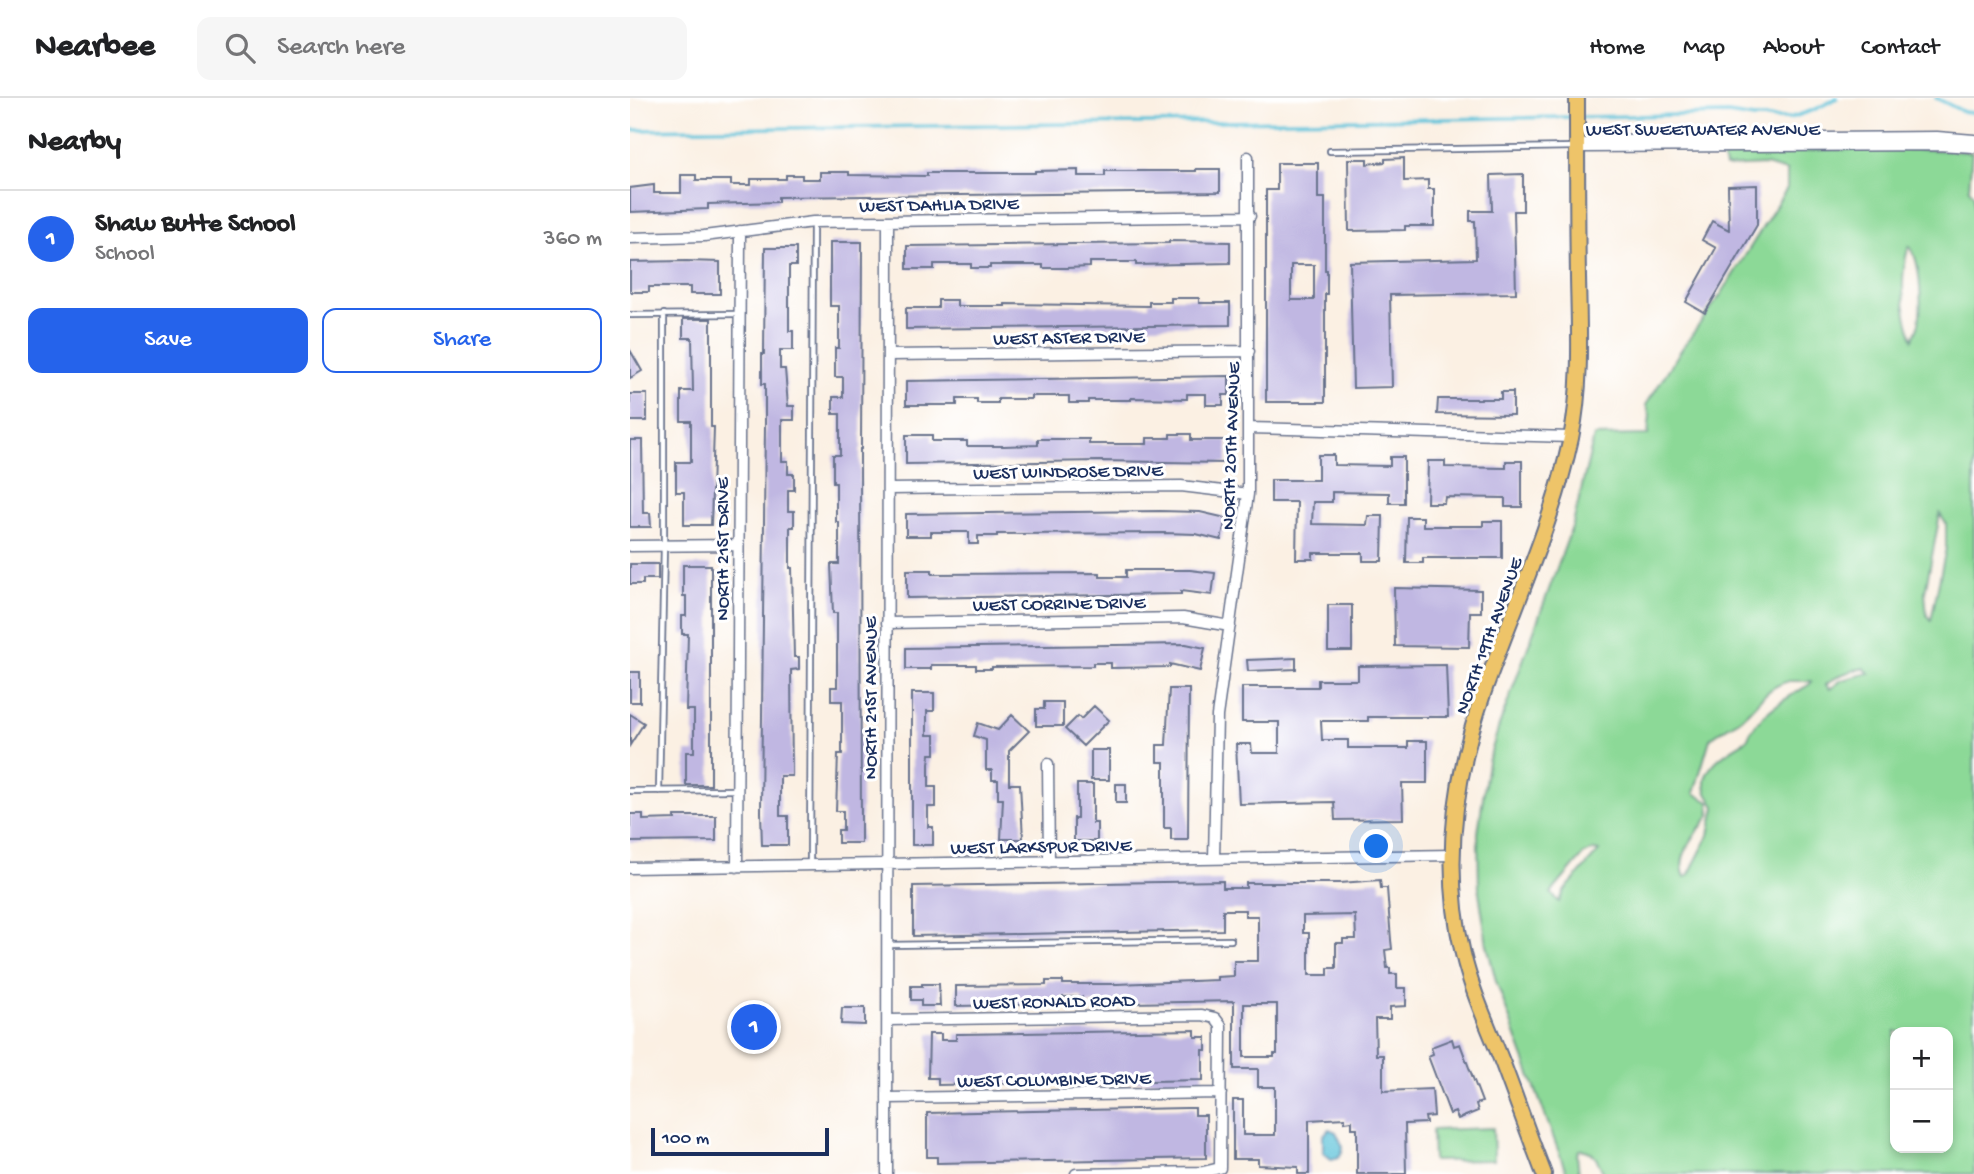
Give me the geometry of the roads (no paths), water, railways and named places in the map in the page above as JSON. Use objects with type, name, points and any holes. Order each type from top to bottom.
[{"type":"main road","name":"NORTH 19TH AVENUE","points":[[1544,1174],[1463,953],[1456,915],[1453,855],[1457,799],[1469,740],[1552,509],[1571,436],[1578,396],[1577,99]]},
{"type":"street","name":"WEST SWEETWATER AVENUE","points":[[1577,147],[1601,140],[1937,137],[1974,140]]},
{"type":"street","name":"WEST SWEETWATER AVENUE","points":[[1577,147],[1974,147]]},
{"type":"street","name":"NORTH 20TH AVENUE","points":[[1214,859],[1217,716],[1248,494],[1248,157]]},
{"type":"street","name":"WEST DAHLIA DRIVE","points":[[630,238],[704,236],[813,222],[1250,216]]},
{"type":"street","name":"NORTH 21ST AVENUE","points":[[887,1174],[888,221]]},
{"type":"street","name":"NORTH 21ST DRIVE","points":[[737,867],[740,231]]},
{"type":"street","name":"WEST ASTER DRIVE","points":[[889,355],[1249,351]]},
{"type":"street","points":[[1249,428],[1571,436]]},
{"type":"street","name":"WEST WINDROSE DRIVE","points":[[888,489],[1181,486],[1248,494]]},
{"type":"street","points":[[630,546],[738,545]]},
{"type":"street","name":"WEST CORRINE DRIVE","points":[[887,623],[1183,618],[1230,626]]},
{"type":"street","points":[[1048,764],[1049,862]]},
{"type":"street","name":"WEST LARKSPUR DRIVE","points":[[630,868],[1453,855]]},
{"type":"street","name":"WEST RONALD ROAD","points":[[888,1020],[1202,1015],[1220,1022],[1222,1093]]},
{"type":"street","points":[[1076,1174],[1203,1172],[1220,1168],[1222,1093]]},
{"type":"street","name":"WEST COLUMBINE DRIVE","points":[[887,1098],[1222,1093]]},
{"type":"lane","points":[[1331,151],[1577,147]]},
{"type":"lane","points":[[810,866],[813,222]]},
{"type":"lane","points":[[630,314],[739,314]]},
{"type":"lane","points":[[659,791],[664,545],[664,314]]},
{"type":"lane","points":[[630,791],[737,790]]},
{"type":"lane","points":[[887,945],[1231,940]]},
{"type":"water","points":[[1329,1129],[1336,1132],[1343,1147],[1339,1156],[1333,1159],[1323,1152],[1323,1136]]},
{"type":"waterway","points":[[1581,117],[1728,114],[1754,118],[1790,118],[1837,98]]},
{"type":"waterway","points":[[1936,98],[1964,112],[1974,113]]},
{"type":"waterway","points":[[630,130],[1573,117]]},
{"type":"place","name":"Shaw Butte School","points":[[754,1027]]}]
